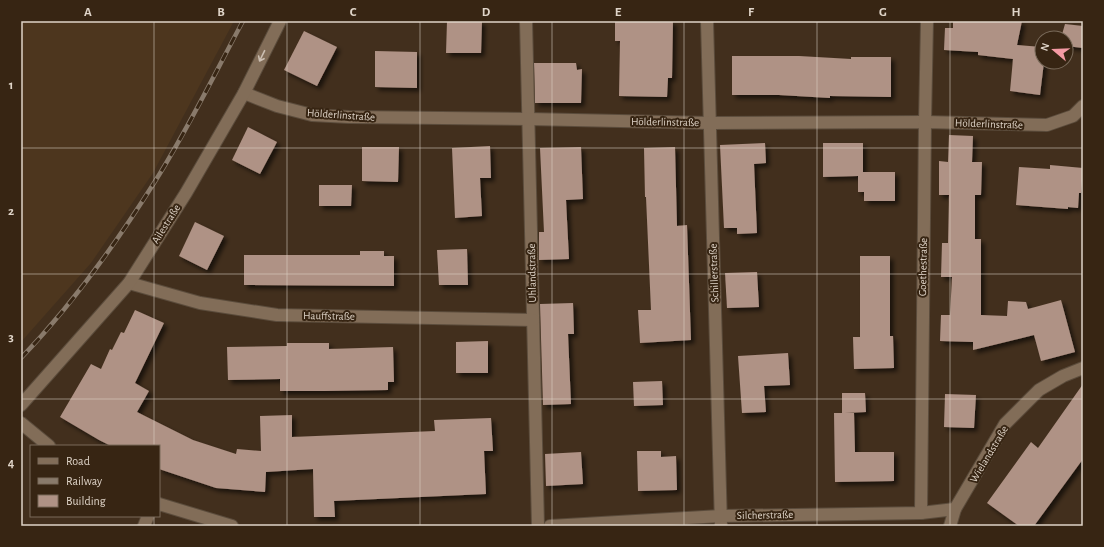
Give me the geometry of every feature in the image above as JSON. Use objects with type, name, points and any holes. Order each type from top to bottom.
[{"type":"street","name":"Ailestraße","points":[[21,404],[129,284],[186,193],[244,93],[280,21]]},
{"type":"street","name":"Uhlandstraße","points":[[526,21],[538,526]]},
{"type":"street","name":"Schillerstraße","points":[[707,21],[721,521]]},
{"type":"street","name":"Goethestraße","points":[[921,513],[927,21]]},
{"type":"street","name":"Hölderlinstraße","points":[[244,93],[277,106],[312,115],[349,117],[710,123],[925,122],[1047,126],[1073,116],[1083,106]]},
{"type":"street","name":"Hauffstraße","points":[[129,284],[200,303],[278,315],[533,320]]},
{"type":"street","name":"Wielandstraße","points":[[950,526],[955,510],[1005,424],[1039,390],[1063,376],[1083,368]]},
{"type":"street","points":[[21,423],[48,445]]},
{"type":"street","points":[[160,504],[232,526]]},
{"type":"street","name":"Silcherstraße","points":[[550,526],[721,521],[921,513],[955,510]]},
{"type":"shaded area","points":[[21,21],[234,21],[153,173],[91,263],[21,342]]},
{"type":"building","points":[[447,21],[482,21],[481,53],[446,53]]},
{"type":"building","points":[[615,21],[673,21],[672,78],[668,78],[667,97],[619,96],[620,41],[615,41]]},
{"type":"building","points":[[953,21],[1022,21],[1017,45],[1034,46],[1034,70],[1043,70],[1040,95],[1010,91],[1013,59],[978,55],[978,52],[944,50],[945,28],[953,28]]},
{"type":"building","points":[[1065,24],[1083,26],[1083,48],[1074,47],[1074,30],[1063,30]]},
{"type":"building","points":[[304,31],[337,47],[317,86],[284,70]]},
{"type":"building","points":[[375,51],[417,52],[417,88],[375,87]]},
{"type":"building","points":[[732,56],[799,56],[851,59],[851,57],[891,57],[891,97],[830,96],[830,98],[779,95],[732,95]]},
{"type":"building","points":[[534,63],[576,63],[577,70],[582,69],[581,103],[535,103]]},
{"type":"building","points":[[248,127],[277,142],[260,174],[232,160]]},
{"type":"building","points":[[949,135],[973,136],[972,162],[982,162],[981,195],[975,195],[975,239],[981,239],[981,315],[1007,316],[1008,301],[1026,302],[1028,309],[1061,300],[1075,352],[1041,361],[1034,335],[973,350],[973,342],[940,341],[941,315],[950,315],[952,277],[941,277],[942,243],[948,243],[949,195],[939,195],[939,161],[948,162]]},
{"type":"building","points":[[765,143],[766,163],[754,164],[757,233],[737,234],[737,228],[724,228],[720,145]]},
{"type":"building","points":[[823,143],[863,143],[863,172],[895,172],[895,201],[864,201],[864,192],[858,192],[858,176],[823,177]]},
{"type":"building","points":[[490,146],[491,178],[480,178],[482,216],[455,218],[452,148]]},
{"type":"building","points":[[362,147],[399,147],[398,182],[362,181]]},
{"type":"building","points":[[581,147],[583,199],[566,200],[569,259],[539,260],[539,232],[544,232],[540,148]]},
{"type":"building","points":[[675,147],[677,226],[687,225],[691,340],[640,343],[638,310],[651,310],[644,148]]},
{"type":"building","points":[[1050,165],[1083,168],[1078,208],[1068,207],[1068,209],[1016,205],[1019,167],[1050,169]]},
{"type":"building","points":[[319,185],[352,185],[351,206],[319,206]]},
{"type":"building","points":[[195,222],[224,236],[207,270],[179,256]]},
{"type":"building","points":[[467,249],[468,285],[439,285],[437,250]]},
{"type":"building","points":[[360,251],[384,251],[384,256],[394,256],[394,286],[244,285],[244,255],[360,255]]},
{"type":"building","points":[[860,256],[890,256],[890,336],[893,336],[894,368],[854,369],[853,337],[860,337]]},
{"type":"building","points":[[757,272],[759,307],[727,308],[725,273]]},
{"type":"building","points":[[573,303],[574,334],[568,334],[571,404],[543,405],[540,304]]},
{"type":"building","points":[[135,310],[164,323],[135,383],[149,391],[137,412],[193,440],[236,454],[237,449],[261,451],[260,416],[292,415],[292,437],[435,431],[434,420],[491,418],[493,451],[484,451],[486,494],[334,501],[335,517],[314,517],[313,469],[266,472],[265,492],[216,488],[160,469],[160,445],[109,445],[60,417],[91,364],[101,369],[110,349],[112,350],[121,332],[124,333]]},
{"type":"building","points":[[488,341],[488,373],[456,373],[456,342]]},
{"type":"building","points":[[287,343],[329,343],[329,349],[393,347],[394,382],[388,382],[388,390],[280,391],[280,379],[228,380],[227,347],[287,346]]},
{"type":"building","points":[[788,353],[790,385],[764,386],[766,412],[742,413],[738,356]]},
{"type":"building","points":[[662,381],[663,405],[634,406],[633,382]]},
{"type":"building","points":[[1083,384],[1083,459],[1034,526],[1019,526],[987,503],[1031,442],[1038,448]]},
{"type":"building","points":[[842,393],[865,393],[866,412],[845,413],[854,413],[855,452],[894,452],[894,481],[835,482],[834,413],[842,413]]},
{"type":"building","points":[[945,394],[976,395],[974,428],[944,427]]},
{"type":"building","points":[[637,451],[661,451],[661,457],[676,456],[677,490],[638,491]]},
{"type":"building","points":[[581,452],[583,484],[546,486],[545,454]]},
{"type":"railway","points":[[21,358],[75,296],[108,252],[139,206],[178,143],[243,21]]}]
